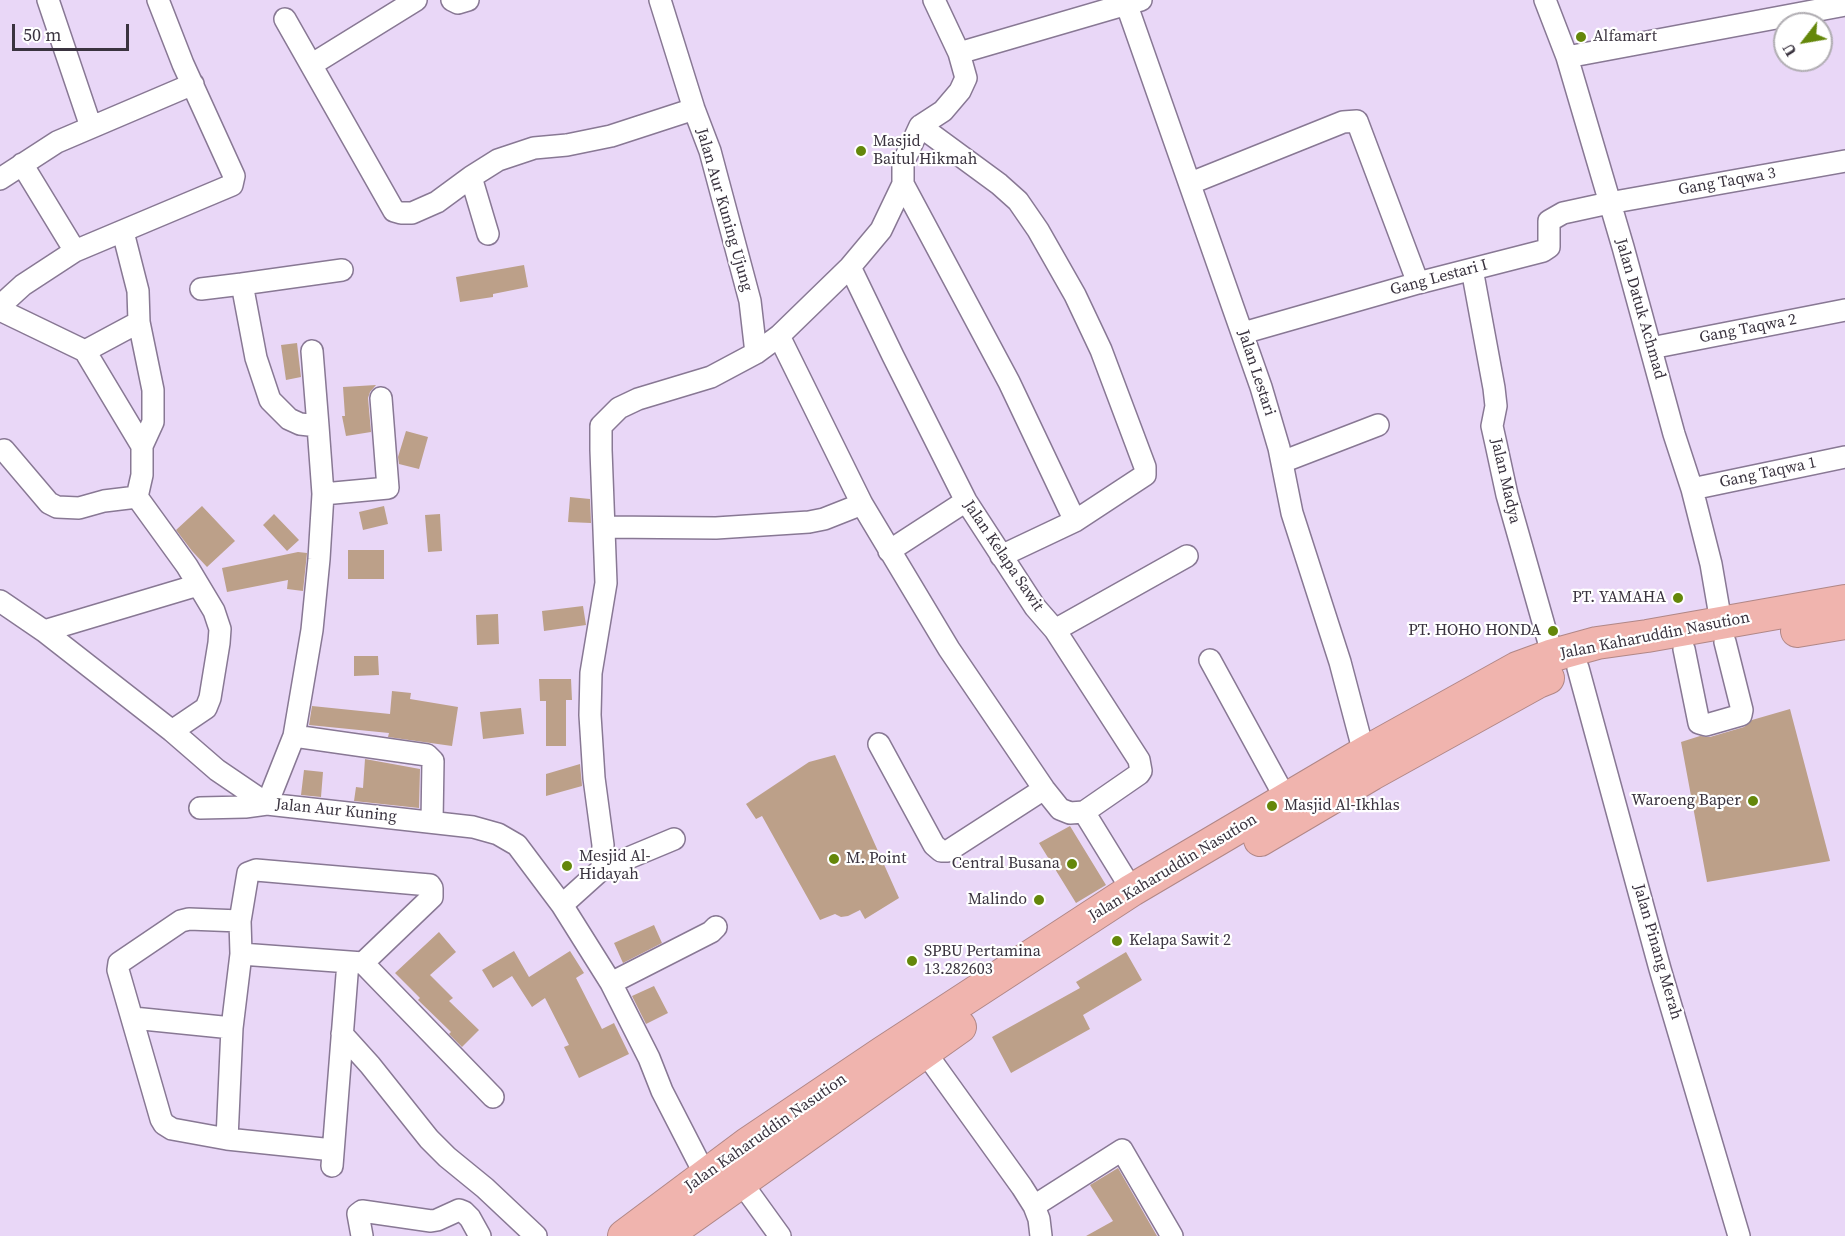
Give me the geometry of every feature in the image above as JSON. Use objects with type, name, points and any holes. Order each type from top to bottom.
[{"type":"highway","name":"Jalan Kaharuddin Nasution","points":[[665,1236],[925,1052],[1132,891],[1364,753],[1517,669],[1684,649],[1723,632],[1845,601]]},
{"type":"highway","name":"Jalan Kaharuddin Nasution","points":[[624,1236],[707,1172],[882,1053],[1141,910],[1372,774],[1538,682],[1564,662],[1597,643],[1845,623]]},
{"type":"street","points":[[48,0],[92,127]]},
{"type":"street","points":[[142,446],[85,351],[0,308],[23,285],[75,252],[229,188],[234,182],[234,176],[158,0]]},
{"type":"street","points":[[311,65],[416,0]]},
{"type":"street","points":[[452,0],[458,3],[468,0]]},
{"type":"street","name":"Jalan Aur Kuning Ujung","points":[[660,0],[694,109],[710,151],[750,301],[756,353]]},
{"type":"street","points":[[602,869],[603,845],[594,778],[590,715],[594,647],[606,583],[602,426],[619,408],[638,399],[711,377],[756,353],[779,336],[850,267],[881,230],[903,184],[903,164],[920,126],[943,111],[960,91],[966,78],[958,53],[934,0]]},
{"type":"street","name":"Jalan Datuk Achmad","points":[[1545,0],[1567,57],[1692,489],[1711,564],[1723,632],[1742,710],[1741,716],[1706,725],[1700,723],[1684,649]]},
{"type":"street","points":[[958,53],[1131,1]]},
{"type":"street","name":"Jalan Lestari","points":[[1131,1],[1261,387],[1282,462],[1292,513],[1340,662],[1364,753]]},
{"type":"street","points":[[1567,57],[1845,5]]},
{"type":"street","points":[[285,19],[394,211],[401,213],[412,213],[437,202],[498,160],[534,148],[567,145],[610,136],[694,109]]},
{"type":"street","points":[[0,179],[57,142],[193,84]]},
{"type":"street","points":[[1191,183],[1343,122],[1358,121],[1418,283]]},
{"type":"street","points":[[920,126],[999,184],[1018,201],[1038,230],[1070,286],[1101,350],[1146,472],[1138,480],[1075,520],[1001,556]]},
{"type":"street","name":"Gang Taqwa 3","points":[[1609,203],[1845,161]]},
{"type":"street","points":[[22,164],[75,252]]},
{"type":"street","points":[[471,177],[488,234]]},
{"type":"street","points":[[903,184],[1009,382],[1075,520]]},
{"type":"street","name":"Gang Lestari I","points":[[1243,333],[1418,283],[1543,251],[1549,247],[1548,223],[1552,219],[1563,213],[1609,203]]},
{"type":"street","points":[[123,232],[138,291],[139,322],[153,390],[153,422],[142,446],[142,475],[137,497],[187,566],[214,611],[220,629],[210,698],[206,708],[172,731]]},
{"type":"street","name":"Jalan Kelapa Sawit","points":[[850,267],[966,501],[1035,607],[1055,630],[1138,760],[1139,774],[1084,812]]},
{"type":"street","name":"Jalan Madya","points":[[1472,269],[1494,388],[1496,406],[1492,426],[1507,495],[1549,643],[1564,662]]},
{"type":"street","points":[[201,289],[342,270]]},
{"type":"street","points":[[242,285],[256,358],[270,399],[289,419],[300,424],[318,426]]},
{"type":"street","name":"Gang Taqwa 2","points":[[1651,348],[1845,310]]},
{"type":"street","points":[[85,351],[139,322]]},
{"type":"street","points":[[779,336],[862,504],[950,649],[1044,789],[1064,812],[1084,812],[1132,891]]},
{"type":"street","points":[[200,808],[267,804],[294,736],[312,630],[323,494],[312,351]]},
{"type":"street","points":[[323,494],[388,488],[381,398]]},
{"type":"street","points":[[1282,462],[1378,425]]},
{"type":"street","points":[[4,450],[49,503],[57,507],[80,508],[104,501],[137,497]]},
{"type":"street","name":"Gang Taqwa 1","points":[[1692,489],[1845,457]]},
{"type":"street","points":[[889,551],[966,501]]},
{"type":"street","points":[[605,527],[716,528],[809,522],[824,519],[862,504]]},
{"type":"street","points":[[1055,630],[1187,556]]},
{"type":"street","points":[[44,631],[198,585]]},
{"type":"street","name":"Jalan Aur Kuning","points":[[0,601],[44,631],[172,731],[217,770],[267,804],[488,830],[517,845],[562,905],[611,983],[649,1058],[662,1091],[698,1161],[707,1172]]},
{"type":"street","points":[[1210,660],[1286,799]]},
{"type":"street","name":"Jalan Pinang Merah","points":[[1564,662],[1657,958],[1739,1236]]},
{"type":"street","points":[[294,736],[427,755],[433,761],[432,822]]},
{"type":"street","points":[[879,744],[934,844],[941,851],[948,851],[1044,789]]},
{"type":"street","points":[[562,905],[602,869],[674,839]]},
{"type":"street","points":[[226,1139],[232,1028],[241,954],[240,921],[246,877],[256,870],[430,885],[432,888],[432,897],[355,963],[342,1034],[332,1158],[226,1139],[172,1129],[164,1124],[118,970],[121,960],[181,921],[189,919],[240,921]]},
{"type":"street","points":[[611,983],[711,932],[716,927]]},
{"type":"street","points":[[241,954],[355,963],[493,1097]]},
{"type":"street","points":[[133,1018],[232,1028]]},
{"type":"street","points":[[342,1034],[447,1157],[485,1188],[536,1236]]},
{"type":"street","points":[[925,1052],[1022,1186],[1034,1206],[1041,1236]]},
{"type":"street","points":[[1034,1206],[1122,1150],[1172,1236]]},
{"type":"street","points":[[741,1182],[780,1236]]},
{"type":"street","points":[[362,1236],[358,1214],[362,1211],[431,1221],[459,1210],[470,1218],[480,1236]]},
{"type":"building","points":[[524,265],[528,287],[493,294],[493,297],[460,302],[456,277]]},
{"type":"building","points":[[297,343],[301,377],[286,380],[281,345]]},
{"type":"building","points":[[376,385],[368,398],[371,432],[346,436],[342,416],[345,416],[343,387]]},
{"type":"building","points":[[406,431],[428,437],[419,469],[399,464],[398,457]]},
{"type":"building","points":[[570,497],[590,499],[591,523],[568,522]]},
{"type":"building","points":[[202,506],[235,541],[207,567],[176,530]]},
{"type":"building","points":[[384,506],[388,524],[363,530],[359,512]]},
{"type":"building","points":[[274,514],[299,540],[287,551],[263,525]]},
{"type":"building","points":[[440,514],[442,551],[428,552],[425,515]]},
{"type":"building","points":[[348,550],[384,550],[384,579],[348,579]]},
{"type":"building","points":[[298,552],[307,553],[303,591],[287,589],[288,580],[227,592],[222,568]]},
{"type":"building","points":[[583,606],[586,625],[544,631],[542,611]]},
{"type":"building","points":[[498,614],[499,644],[477,645],[476,615]]},
{"type":"building","points":[[354,656],[378,656],[379,675],[354,676]]},
{"type":"building","points":[[539,679],[571,679],[572,700],[566,700],[566,746],[546,746],[546,701],[540,701]]},
{"type":"building","points":[[392,691],[411,693],[410,699],[458,707],[452,746],[388,737],[389,733],[309,725],[312,706],[390,714]]},
{"type":"building","points":[[521,708],[524,734],[483,739],[480,712]]},
{"type":"building","name":"Waroeng Baper","points":[[1790,709],[1830,861],[1707,882],[1681,742],[1700,736],[1710,737],[1744,727],[1752,720]]},
{"type":"building","name":"M. Point","points":[[835,755],[899,898],[865,919],[860,910],[848,916],[841,917],[835,914],[820,920],[762,816],[756,819],[746,804],[809,762]]},
{"type":"building","points":[[365,759],[420,769],[419,808],[354,801],[356,787],[363,788]]},
{"type":"building","points":[[580,764],[582,786],[546,796],[546,774]]},
{"type":"building","points":[[304,770],[323,772],[321,797],[301,795]]},
{"type":"building","name":"Central Busana","points":[[1070,826],[1106,885],[1076,903],[1039,843]]},
{"type":"building","points":[[654,925],[662,943],[623,963],[614,943]]},
{"type":"building","points":[[439,932],[456,952],[430,975],[453,998],[449,1001],[479,1030],[462,1047],[449,1034],[451,1032],[418,1000],[420,998],[395,973]]},
{"type":"building","points":[[514,951],[529,977],[570,951],[584,973],[576,978],[602,1029],[614,1023],[629,1054],[579,1078],[564,1047],[569,1045],[545,998],[532,1007],[512,976],[493,988],[482,970]]},
{"type":"building","points":[[1126,952],[1142,980],[1083,1015],[1090,1029],[1011,1073],[992,1037],[1080,988],[1076,982]]},
{"type":"building","points":[[654,986],[668,1013],[646,1024],[632,996]]},
{"type":"building","points":[[1118,1168],[1157,1236],[1086,1236],[1113,1221],[1090,1185]]},
{"type":"place","name":"Alfamart","points":[[1581,37]]},
{"type":"place","name":"Masjid Baitul Hikmah","points":[[861,151]]},
{"type":"place","name":"PT. YAMAHA","points":[[1678,598]]},
{"type":"place","name":"PT. HOHO HONDA","points":[[1553,631]]},
{"type":"place","name":"Waroeng Baper","points":[[1753,801]]},
{"type":"place","name":"Masjid Al-Ikhlas","points":[[1272,806]]},
{"type":"place","name":"M. Point","points":[[834,859]]},
{"type":"place","name":"Central Busana","points":[[1072,864]]},
{"type":"place","name":"Mesjid Al- Hidayah","points":[[567,866]]},
{"type":"place","name":"Malindo","points":[[1039,900]]},
{"type":"place","name":"Kelapa Sawit 2","points":[[1117,941]]},
{"type":"place","name":"SPBU Pertamina 13.282603","points":[[912,961]]}]
